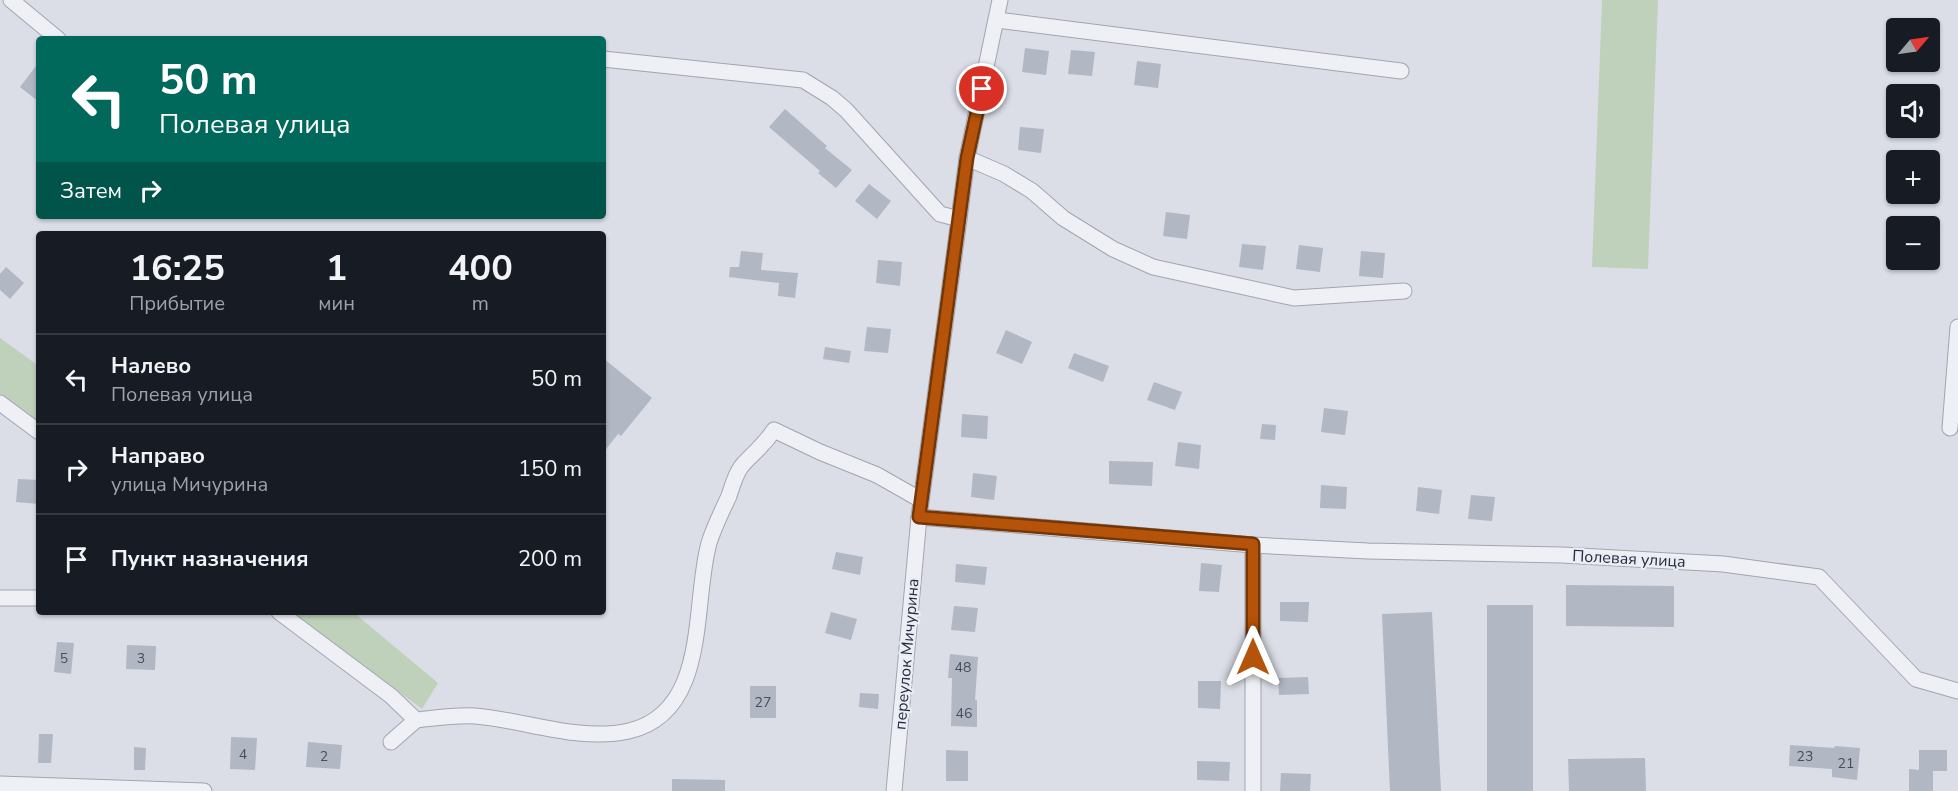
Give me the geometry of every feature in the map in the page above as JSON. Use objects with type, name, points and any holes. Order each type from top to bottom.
[{"type":"street","points":[[11,0],[54,36]]},
{"type":"street","name":"переулок Мичурина","points":[[894,791],[921,500],[967,158],[1000,0]]},
{"type":"street","points":[[997,20],[1401,71]]},
{"type":"street","points":[[606,59],[803,80],[832,98],[846,110],[940,214],[959,219]]},
{"type":"street","points":[[967,158],[1004,174],[1032,191],[1063,218],[1113,249],[1153,267],[1294,298],[1404,291]]},
{"type":"street","points":[[1950,428],[1958,327]]},
{"type":"street","points":[[0,403],[36,430]]},
{"type":"street","points":[[391,742],[416,720],[448,717],[475,716],[600,734],[630,730],[659,717],[682,688],[690,664],[709,542],[741,467],[774,430],[877,475],[921,500]]},
{"type":"street","name":"Полевая улица","points":[[919,517],[1368,551],[1573,555],[1723,564],[1819,577],[1916,679],[1958,691]]},
{"type":"street","points":[[1253,544],[1253,791]]},
{"type":"street","points":[[0,598],[36,598]]},
{"type":"street","points":[[283,615],[391,696],[416,720]]},
{"type":"street","points":[[0,784],[204,791]]},
{"type":"green space","points":[[1602,0],[1658,0],[1648,269],[1592,267]]},
{"type":"green space","points":[[0,338],[36,364],[36,422],[0,395]]},
{"type":"green space","points":[[296,615],[357,615],[438,683],[422,709]]},
{"type":"building","points":[[1025,48],[1049,51],[1046,75],[1022,72]]},
{"type":"building","points":[[1071,50],[1095,52],[1092,76],[1068,74]]},
{"type":"building","points":[[1137,61],[1161,64],[1158,88],[1134,85]]},
{"type":"building","points":[[36,66],[36,100],[20,87]]},
{"type":"building","points":[[785,109],[827,146],[825,148],[852,170],[836,188],[769,127]]},
{"type":"building","points":[[1020,127],[1044,129],[1041,153],[1018,150]]},
{"type":"building","points":[[869,184],[891,201],[877,219],[855,201]]},
{"type":"building","points":[[1166,212],[1190,215],[1187,239],[1163,236]]},
{"type":"building","points":[[1242,244],[1266,246],[1263,270],[1239,267]]},
{"type":"building","points":[[1299,245],[1323,248],[1320,272],[1296,269]]},
{"type":"building","points":[[741,251],[763,253],[761,270],[798,273],[795,298],[778,296],[779,283],[729,277],[730,267],[739,267]]},
{"type":"building","points":[[1361,251],[1385,253],[1383,278],[1359,276]]},
{"type":"building","points":[[878,260],[902,262],[900,286],[876,283]]},
{"type":"building","points":[[6,267],[24,283],[10,299],[0,290],[0,274]]},
{"type":"building","points":[[867,327],[891,329],[888,353],[864,351]]},
{"type":"building","points":[[1006,330],[1032,342],[1022,364],[996,353]]},
{"type":"building","points":[[825,347],[851,351],[849,363],[823,359]]},
{"type":"building","points":[[1074,353],[1109,366],[1103,382],[1068,368]]},
{"type":"building","points":[[606,360],[652,398],[621,436],[618,434],[606,449]]},
{"type":"building","points":[[1154,382],[1182,392],[1175,410],[1147,400]]},
{"type":"building","points":[[1324,408],[1348,411],[1345,435],[1321,432]]},
{"type":"building","points":[[962,414],[988,416],[987,439],[961,437]]},
{"type":"building","points":[[1262,424],[1276,425],[1275,440],[1260,439]]},
{"type":"building","points":[[1178,442],[1201,445],[1199,469],[1175,466]]},
{"type":"building","points":[[1109,461],[1153,462],[1152,486],[1109,484]]},
{"type":"building","points":[[973,473],[997,476],[994,500],[971,497]]},
{"type":"building","points":[[18,479],[36,480],[36,504],[16,502]]},
{"type":"building","points":[[1321,485],[1347,487],[1346,509],[1320,508]]},
{"type":"building","points":[[1418,487],[1442,490],[1439,514],[1416,511]]},
{"type":"building","points":[[1471,495],[1495,497],[1492,521],[1468,519]]},
{"type":"building","points":[[836,552],[863,557],[860,575],[832,569]]},
{"type":"building","points":[[1201,563],[1222,565],[1219,592],[1199,591]]},
{"type":"building","points":[[956,564],[987,567],[985,585],[955,582]]},
{"type":"building","points":[[1566,585],[1674,586],[1674,627],[1566,626]]},
{"type":"building","points":[[1280,602],[1309,602],[1308,622],[1280,621]]},
{"type":"building","points":[[1487,605],[1533,605],[1533,791],[1487,791]]},
{"type":"building","points":[[954,606],[978,608],[975,632],[951,630]]},
{"type":"building","points":[[831,612],[857,619],[851,640],[825,633]]},
{"type":"building","points":[[1432,612],[1441,791],[1390,791],[1382,614]]},
{"type":"building","points":[[57,642],[74,643],[71,674],[54,672]]},
{"type":"building","points":[[127,645],[156,646],[155,670],[126,669]]},
{"type":"building","points":[[950,654],[978,657],[975,700],[977,700],[977,727],[951,726],[952,678],[948,678]]},
{"type":"building","points":[[1308,677],[1309,694],[1279,695],[1278,678]]},
{"type":"building","points":[[1198,681],[1221,681],[1220,709],[1198,708]]},
{"type":"building","points":[[750,686],[776,686],[776,718],[750,718]]},
{"type":"building","points":[[860,693],[879,694],[878,709],[859,707]]},
{"type":"building","points":[[39,734],[53,734],[51,763],[38,763]]},
{"type":"building","points":[[231,737],[257,738],[255,770],[230,769]]},
{"type":"building","points":[[308,742],[342,745],[340,769],[306,767]]},
{"type":"building","points":[[1790,745],[1860,748],[1857,780],[1832,777],[1832,769],[1789,766]]},
{"type":"building","points":[[134,747],[146,748],[145,770],[134,770]]},
{"type":"building","points":[[946,750],[968,751],[968,781],[946,781]]},
{"type":"building","points":[[1919,750],[1947,750],[1947,771],[1933,771],[1933,791],[1909,791],[1909,769],[1919,770]]},
{"type":"building","points":[[1645,758],[1646,791],[1569,791],[1568,759]]},
{"type":"building","points":[[1197,761],[1230,762],[1229,781],[1197,780]]},
{"type":"building","points":[[1281,773],[1311,774],[1310,791],[1280,791]]},
{"type":"building","points":[[672,779],[725,780],[725,791],[672,791]]},
{"type":"route","points":[[982,89],[967,158],[919,517],[1253,544],[1253,657]]}]
